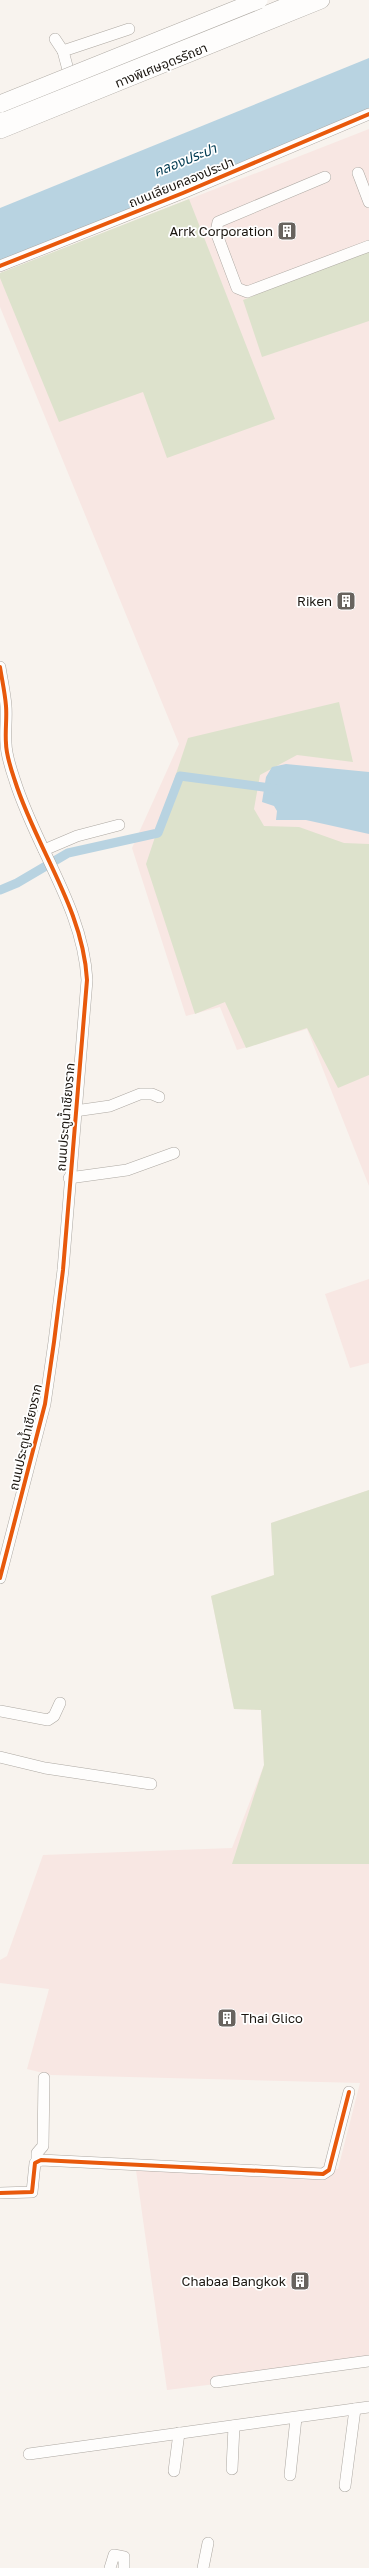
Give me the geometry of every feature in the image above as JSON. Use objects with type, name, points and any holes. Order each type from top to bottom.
[{"type":"highway","name":"ทางพิเศษอุดรรัถยา","points":[[0,104],[258,0]]},
{"type":"highway","name":"ทางพิเศษอุดรรัถยา","points":[[0,130],[321,0]]},
{"type":"street","points":[[0,119],[294,0]]},
{"type":"street","points":[[63,51],[129,29]]},
{"type":"street","points":[[55,39],[63,51],[73,89]]},
{"type":"street","name":"ถนนเลียบคลองประปา","points":[[0,266],[184,193],[369,114]]},
{"type":"street","points":[[358,173],[369,202]]},
{"type":"street","points":[[325,177],[218,222],[216,232],[237,288],[247,292],[369,246]]},
{"type":"street","name":"ถนนประตูน้ำเชียงราก","points":[[0,667],[6,707],[6,744],[11,768],[26,812],[54,871],[81,940],[86,959],[87,980],[69,1178],[63,1270],[45,1404],[0,1578]]},
{"type":"street","points":[[45,852],[77,836],[119,825]]},
{"type":"street","points":[[75,1111],[110,1106],[140,1094],[152,1094],[158,1097]]},
{"type":"street","points":[[69,1178],[127,1170],[174,1153]]},
{"type":"street","points":[[0,1711],[48,1720],[54,1716],[60,1703]]},
{"type":"street","points":[[0,1757],[46,1768],[151,1784]]},
{"type":"street","points":[[0,2193],[32,2192],[37,2153],[43,2146],[44,2078]]},
{"type":"street","points":[[37,2161],[322,2174],[329,2170],[349,2092]]},
{"type":"street","points":[[216,2382],[369,2361]]},
{"type":"street","points":[[29,2454],[369,2407]]},
{"type":"street","points":[[345,2486],[355,2409]]},
{"type":"street","points":[[290,2475],[296,2418]]},
{"type":"street","points":[[232,2469],[234,2426]]},
{"type":"street","points":[[174,2471],[179,2433]]},
{"type":"street","points":[[203,2568],[208,2543]]},
{"type":"street","points":[[110,2568],[114,2555],[118,2554],[124,2557],[124,2568]]},
{"type":"shaded area","points":[[369,129],[369,1186],[307,1029],[237,1050],[220,1007],[186,1016],[132,848],[179,744],[0,307],[0,273]]},
{"type":"shaded area","points":[[369,1279],[369,1363],[350,1368],[325,1294]]},
{"type":"shaded area","points":[[369,1490],[369,2365],[167,2390],[135,2163],[338,2169],[360,2083],[51,2075],[27,2069],[49,1989],[0,1983],[0,1960],[7,1956],[43,1855],[232,1848],[264,1765],[261,1710],[234,1709],[211,1596],[274,1575],[271,1523]]},
{"type":"green space","points":[[189,199],[275,419],[167,458],[143,392],[59,422],[0,278],[0,273]]},
{"type":"green space","points":[[369,248],[369,321],[262,357],[243,300]]},
{"type":"green space","points":[[339,702],[353,762],[297,755],[260,775],[254,809],[264,826],[299,827],[344,843],[369,844],[369,1075],[338,1088],[307,1028],[246,1048],[225,1002],[195,1014],[146,864],[188,738]]},
{"type":"green space","points":[[369,1490],[369,1864],[232,1864],[264,1765],[261,1710],[234,1709],[211,1596],[274,1575],[271,1523]]},
{"type":"water","name":"คลองประปา","points":[[369,58],[369,112],[0,261],[0,208]]},
{"type":"water","points":[[286,764],[369,772],[369,834],[306,820],[276,820],[277,811],[274,806],[262,802],[266,777],[272,767]]},
{"type":"waterway","points":[[0,890],[17,883],[68,853],[158,833],[180,776],[278,789]]},
{"type":"cycle path","points":[[0,266],[183,193],[369,114]]},
{"type":"cycle path","points":[[0,667],[6,706],[6,748],[9,762],[24,806],[68,903],[77,928],[84,954],[87,980],[63,1270],[45,1404],[0,1578]]},
{"type":"cycle path","points":[[0,2193],[32,2192],[35,2163],[41,2160],[323,2174],[329,2170],[349,2092]]},
{"type":"place","name":"Arrk Corporation","points":[[287,231]]},
{"type":"place","name":"Riken","points":[[346,601]]},
{"type":"place","name":"Thai Glico","points":[[227,2018]]},
{"type":"place","name":"Chabaa Bangkok","points":[[300,2281]]}]
